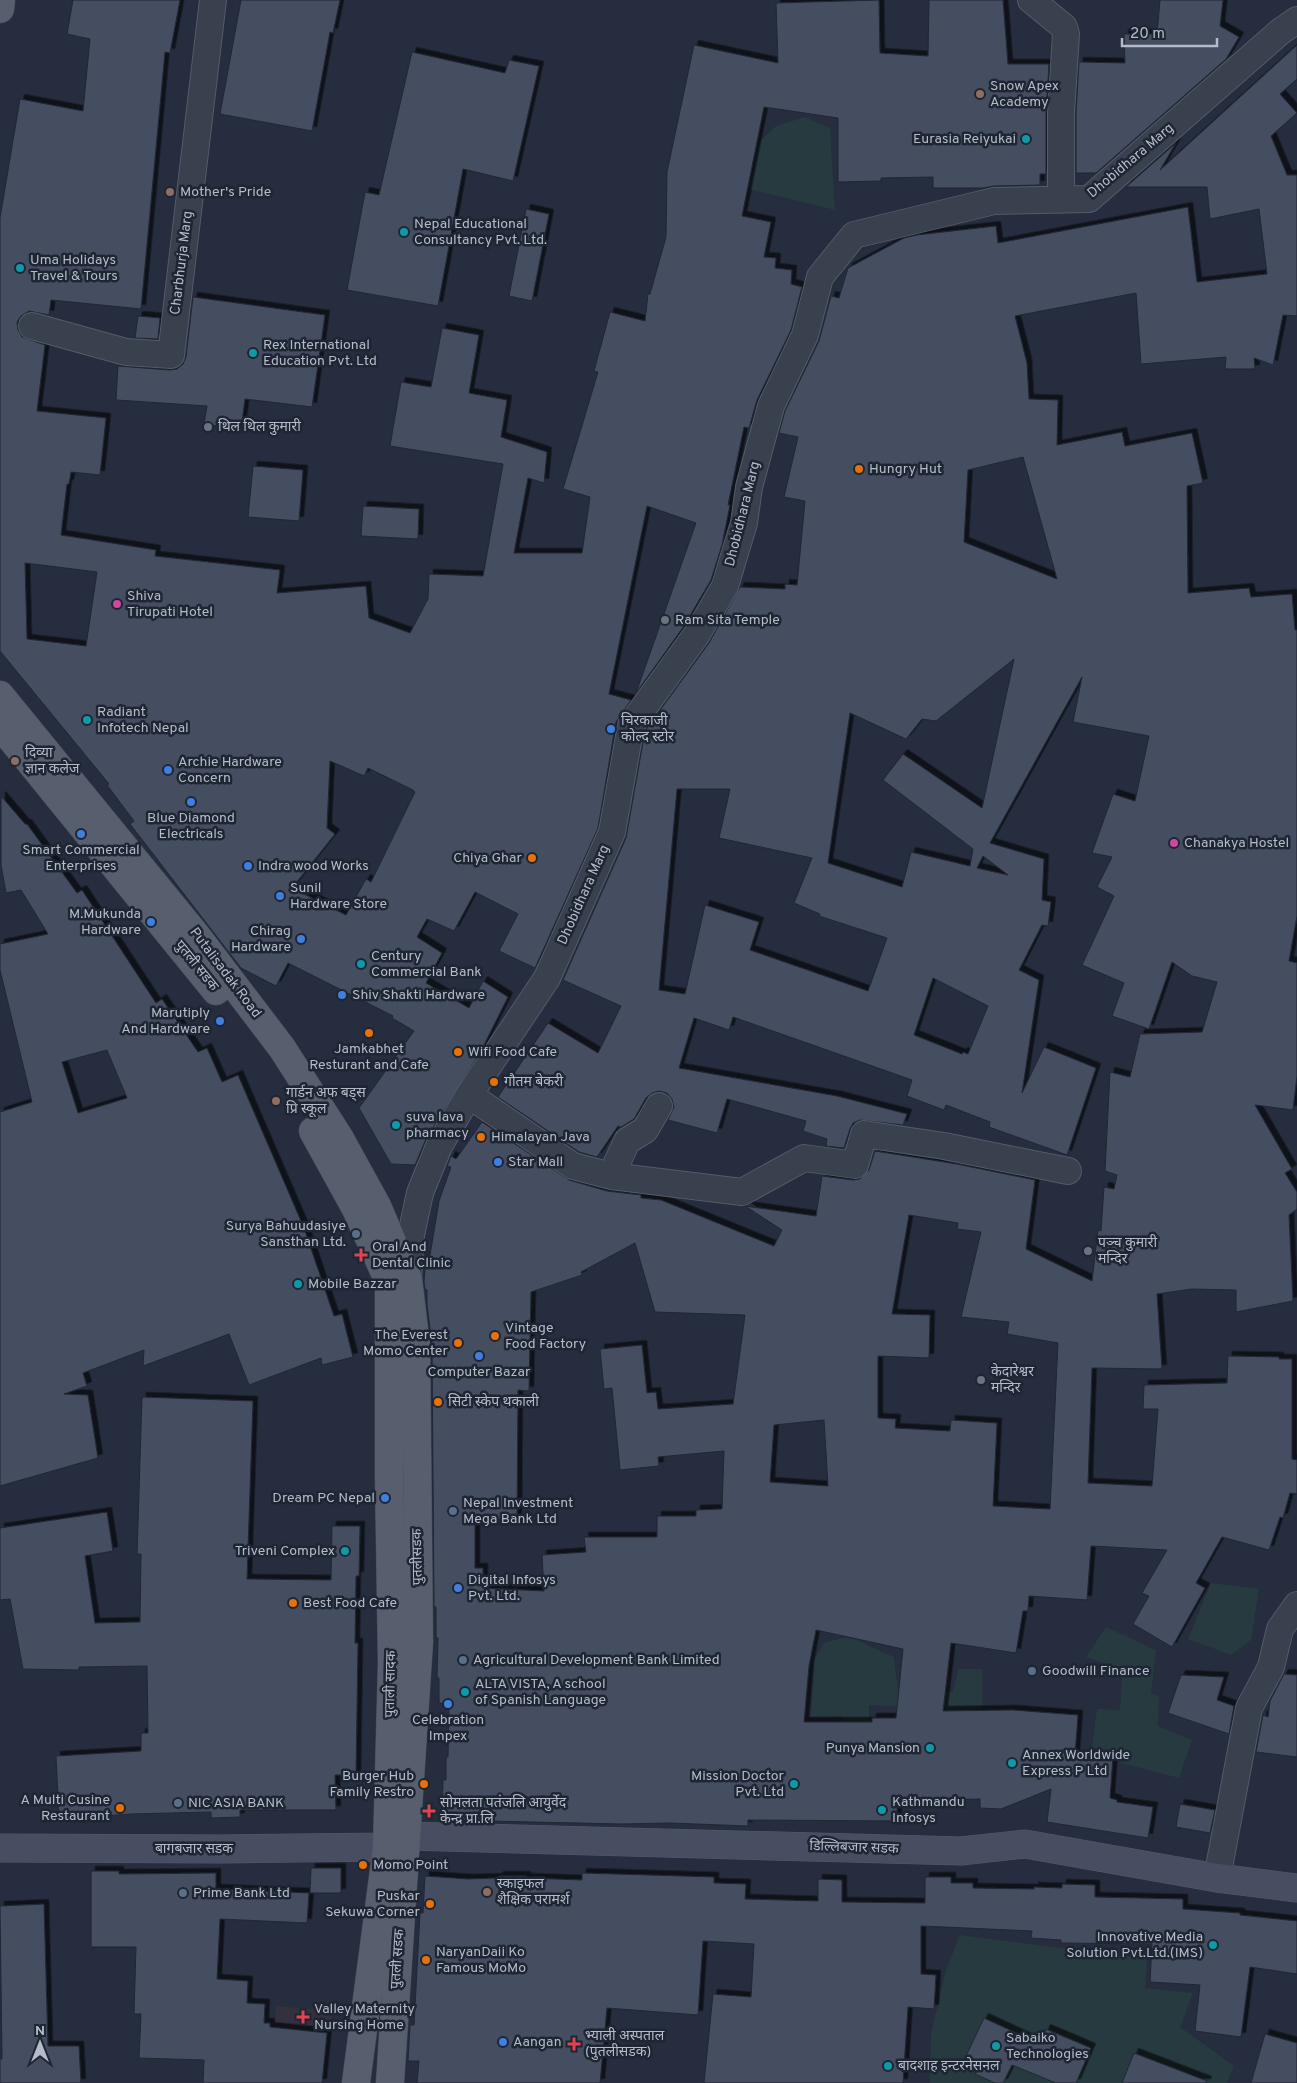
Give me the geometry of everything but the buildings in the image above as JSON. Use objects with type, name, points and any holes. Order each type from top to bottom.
[{"type":"main road","points":[[0,9],[1,0]]},
{"type":"main road","name":"Putalisadak Road","points":[[0,695],[190,928],[282,1048],[339,1137],[377,1206],[398,1280]]},
{"type":"main road","name":"पुतली सडक","points":[[0,725],[258,1042],[321,1144],[356,1209],[398,1280]]},
{"type":"main road","name":"पुतलीसडक","points":[[397,1841],[419,1642],[416,1346],[398,1280]]},
{"type":"main road","points":[[356,2083],[397,1841]]},
{"type":"main road","name":"पुतली सडक","points":[[390,2083],[397,1841]]},
{"type":"main road","name":"बागबजार सडक","points":[[0,1848],[213,1850],[397,1841]]},
{"type":"main road","name":"डिल्लिबजार सडक","points":[[397,1841],[961,1851],[1025,1844],[1216,1878],[1297,1888]]},
{"type":"street","name":"Charbhurja Marg","points":[[32,326],[126,352],[171,355],[214,0]]},
{"type":"street","points":[[1031,0],[1064,27],[1066,34],[1060,113],[1060,200]]},
{"type":"street","name":"Dhobidhara Marg","points":[[398,1280],[411,1235],[420,1193],[439,1146],[469,1096],[547,978],[612,832],[631,725],[697,634],[725,586],[744,523],[748,487],[771,406],[805,335],[820,277],[854,235],[994,201],[1089,199],[1281,31],[1297,20]]},
{"type":"street","points":[[469,1096],[573,1166],[611,1176],[742,1192],[804,1158],[855,1165],[864,1134],[944,1146],[1068,1171]]},
{"type":"street","points":[[611,1176],[626,1141],[645,1130],[659,1106]]},
{"type":"street","points":[[1216,1878],[1249,1708],[1272,1667],[1280,1629],[1297,1605]]},
{"type":"shaded area","name":"Valley Maternity Nursing Home","points":[[276,2006],[332,2011],[330,2028],[274,2023]]},
{"type":"green space","points":[[805,117],[830,128],[835,210],[749,189],[760,141],[776,126]]},
{"type":"green space","points":[[1211,1583],[1259,1589],[1251,1640],[1231,1655],[1188,1639]]},
{"type":"green space","points":[[1106,1627],[1156,1650],[1151,1693],[1159,1697],[1158,1726],[1192,1740],[1179,1778],[1118,1762],[1114,1754],[1092,1747],[1097,1709],[1120,1710],[1122,1679],[1112,1666],[1086,1657]]},
{"type":"green space","points":[[842,1638],[854,1639],[894,1657],[898,1690],[953,1692],[958,1669],[982,1669],[982,1711],[869,1705],[870,1776],[841,1758],[842,1716],[811,1717],[815,1658],[824,1643]]},
{"type":"green space","points":[[960,1935],[1147,1959],[1145,1988],[1193,1993],[1180,2027],[1234,2066],[1227,2083],[930,2083],[931,2034],[946,1970]]},
{"type":"place","name":"Snow Apex Academy","points":[[980,94]]},
{"type":"place","name":"Eurasia Reiyukai","points":[[1026,139]]},
{"type":"place","name":"Mother's Pride","points":[[170,192]]},
{"type":"place","name":"Nepal Educational Consultancy Pvt. Ltd.","points":[[404,232]]},
{"type":"place","name":"Uma Holidays Travel & Tours","points":[[20,268]]},
{"type":"place","name":"Rex International Education Pvt. Ltd","points":[[253,353]]},
{"type":"place","name":"थिल थिल कुमारी","points":[[208,427]]},
{"type":"place","name":"Hungry Hut","points":[[859,469]]},
{"type":"place","name":"Shiva Tirupati Hotel","points":[[117,604]]},
{"type":"place","name":"Ram Sita Temple","points":[[665,620]]},
{"type":"place","name":"Radiant Infotech Nepal","points":[[87,720]]},
{"type":"place","name":"चिरकाजी कोल्द स्टोर","points":[[611,729]]},
{"type":"place","name":"दिव्या ज्ञान कलेज","points":[[15,761]]},
{"type":"place","name":"Archie Hardware Concern","points":[[168,770]]},
{"type":"place","name":"Blue Diamond Electricals","points":[[191,802]]},
{"type":"place","name":"Smart Commercial Enterprises","points":[[81,834]]},
{"type":"place","name":"Chanakya Hostel","points":[[1174,843]]},
{"type":"place","name":"Chiya Ghar","points":[[532,858]]},
{"type":"place","name":"Indra wood Works","points":[[248,866]]},
{"type":"place","name":"Sunil Hardware Store","points":[[280,896]]},
{"type":"place","name":"M.Mukunda Hardware","points":[[151,922]]},
{"type":"place","name":"Chirag Hardware","points":[[301,939]]},
{"type":"place","name":"Century Commercial Bank","points":[[361,964]]},
{"type":"place","name":"Shiv Shakti Hardware","points":[[342,995]]},
{"type":"place","name":"Marutiply And Hardware","points":[[220,1021]]},
{"type":"place","name":"Jamkabhet Resturant and Cafe","points":[[369,1033]]},
{"type":"place","name":"Wifi Food Cafe","points":[[458,1052]]},
{"type":"place","name":"गौतम बेकरी","points":[[494,1082]]},
{"type":"place","name":"गार्डन अफ बड्स प्रि स्कूल","points":[[276,1101]]},
{"type":"place","name":"suva lava pharmacy","points":[[396,1125]]},
{"type":"place","name":"Himalayan Java","points":[[481,1137]]},
{"type":"place","name":"Star Mall","points":[[498,1162]]},
{"type":"place","name":"Surya Bahuudasiye Sansthan Ltd.","points":[[356,1234]]},
{"type":"place","name":"पञ्च कुमारी मन्दिर","points":[[1088,1251]]},
{"type":"place","name":"Oral And Dental Clinic","points":[[361,1255]]},
{"type":"place","name":"Mobile Bazzar","points":[[298,1284]]},
{"type":"place","name":"Vintage Food Factory","points":[[495,1336]]},
{"type":"place","name":"The Everest Momo Center","points":[[458,1343]]},
{"type":"place","name":"Computer Bazar","points":[[479,1356]]},
{"type":"place","name":"केदारेश्वर मन्दिर","points":[[981,1380]]},
{"type":"place","name":"सिटी स्केप थकाली","points":[[438,1402]]},
{"type":"place","name":"Dream PC Nepal","points":[[385,1498]]},
{"type":"place","name":"Nepal Investment Mega Bank Ltd","points":[[453,1511]]},
{"type":"place","name":"Triveni Complex","points":[[345,1551]]},
{"type":"place","name":"Digital Infosys Pvt. Ltd.","points":[[458,1588]]},
{"type":"place","name":"Best Food Cafe","points":[[293,1603]]},
{"type":"place","name":"Agricultural Development Bank Limited","points":[[463,1660]]},
{"type":"place","name":"Goodwill Finance","points":[[1032,1671]]},
{"type":"place","name":"ALTA VISTA, A school of Spanish Language","points":[[465,1692]]},
{"type":"place","name":"Celebration Impex","points":[[448,1704]]},
{"type":"place","name":"Punya Mansion","points":[[930,1748]]},
{"type":"place","name":"Annex Worldwide Express P Ltd","points":[[1012,1763]]},
{"type":"place","name":"Burger Hub Family Restro","points":[[424,1784]]},
{"type":"place","name":"Mission Doctor Pvt. Ltd","points":[[794,1784]]},
{"type":"place","name":"NIC ASIA BANK","points":[[178,1803]]},
{"type":"place","name":"A Multi Cusine Restaurant","points":[[120,1808]]},
{"type":"place","name":"Kathmandu Infosys","points":[[882,1810]]},
{"type":"place","name":"सोमलता पतंजलि आयुर्वेद केन्द्र प्रा.लि","points":[[429,1811]]},
{"type":"place","name":"Momo Point","points":[[363,1865]]},
{"type":"place","name":"स्काइफल शैक्षिक परामर्श","points":[[487,1892]]},
{"type":"place","name":"Prime Bank Ltd","points":[[183,1893]]},
{"type":"place","name":"Puskar Sekuwa Corner","points":[[430,1904]]},
{"type":"place","name":"Innovative Media Solution Pvt.Ltd.(IMS)","points":[[1213,1945]]},
{"type":"place","name":"NaryanDaii Ko Famous MoMo","points":[[426,1960]]},
{"type":"place","name":"Valley Maternity Nursing Home","points":[[303,2017]]},
{"type":"place","name":"Aangan","points":[[503,2042]]},
{"type":"place","name":"भ्याली अस्पताल (पुतलीसडक)","points":[[574,2044]]},
{"type":"place","name":"Sabaiko Technologies","points":[[996,2046]]},
{"type":"place","name":"बादशाह इन्टरनेसनल","points":[[888,2066]]}]
